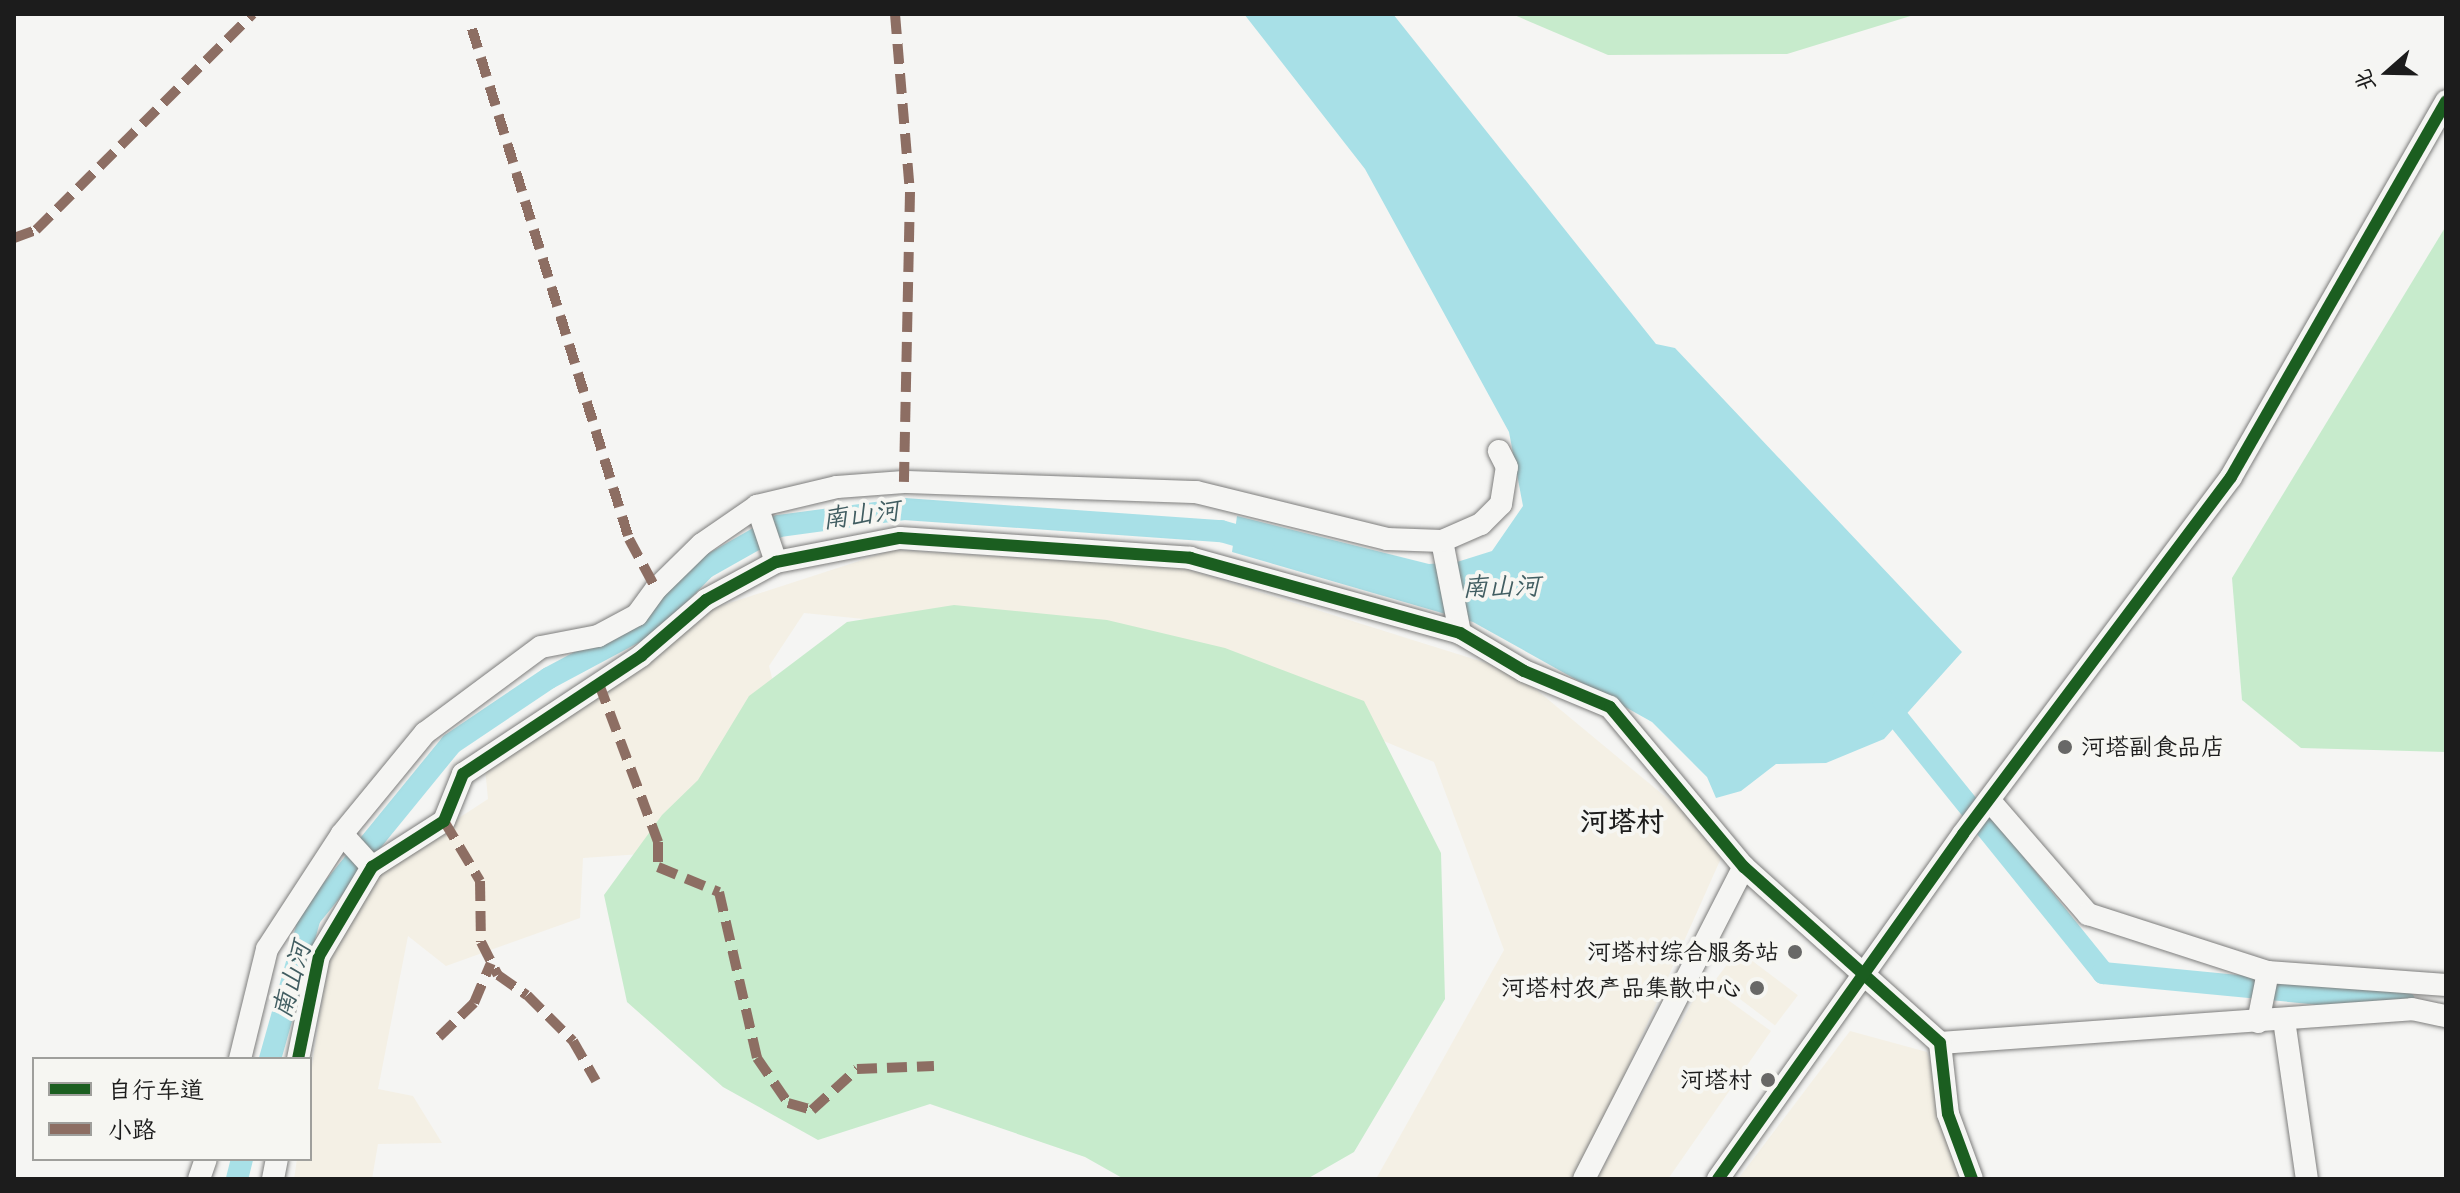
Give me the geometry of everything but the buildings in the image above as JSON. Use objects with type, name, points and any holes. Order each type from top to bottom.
[{"type":"street","points":[[1718,1179],[1963,834],[2231,477],[2446,101]]},
{"type":"street","points":[[240,1057],[267,949],[342,834],[425,733],[541,647],[598,636],[637,615],[702,544],[757,506],[837,487],[904,482],[1196,492],[1387,539],[1442,541],[1481,524],[1501,504],[1507,467],[1499,451]]},
{"type":"street","points":[[757,506],[776,562]]},
{"type":"street","points":[[298,1057],[319,956],[372,867],[444,821],[463,774],[641,656],[706,600],[776,562],[900,538],[1190,558],[1460,633],[1524,671],[1610,707],[1744,867],[1861,976],[1940,1043],[1948,1114],[1972,1179]]},
{"type":"street","points":[[1442,541],[1460,633]]},
{"type":"street","points":[[1988,803],[2088,914],[2268,972],[2446,985]]},
{"type":"street","points":[[342,834],[372,867]]},
{"type":"street","points":[[1584,1179],[1744,867]]},
{"type":"street","points":[[2258,1022],[2268,972]]},
{"type":"street","points":[[1940,1043],[2412,1009],[2446,1016]]},
{"type":"street","points":[[2284,1020],[2307,1179]]},
{"type":"shaded area","points":[[893,550],[1183,568],[1515,672],[1726,847],[1578,1179],[1376,1179],[1504,950],[1434,762],[1163,649],[804,613],[769,666],[787,735],[642,854],[583,858],[580,918],[446,966],[408,936],[378,1089],[413,1096],[442,1143],[378,1144],[372,1179],[294,1179],[297,1161],[312,1161],[312,1065],[329,957],[376,872],[488,799],[485,768],[711,609]]},
{"type":"shaded area","name":"河塔村农产品集散中心","points":[[1738,950],[1798,995],[1775,1025],[1715,980]]},
{"type":"shaded area","points":[[1703,982],[1771,1031],[1668,1179],[1597,1179]]},
{"type":"shaded area","points":[[1850,1031],[1927,1052],[1970,1179],[1738,1179]]},
{"type":"green space","points":[[1512,14],[1917,14],[1787,54],[1608,55]]},
{"type":"green space","points":[[2446,226],[2446,752],[2301,748],[2242,700],[2232,578]]},
{"type":"green space","points":[[954,605],[1107,620],[1225,648],[1364,701],[1441,853],[1445,999],[1354,1152],[1307,1179],[1124,1179],[1085,1157],[930,1104],[818,1140],[723,1087],[627,1002],[604,895],[662,815],[698,780],[749,696],[847,622]]},
{"type":"water","points":[[1244,14],[1393,14],[1656,344],[1675,348],[1962,652],[1884,739],[1826,763],[1776,764],[1741,791],[1716,798],[1707,777],[1652,722],[1473,622],[1232,552],[1237,516],[1429,564],[1457,562],[1492,551],[1523,506],[1509,432],[1365,169]]},
{"type":"waterway","name":"南山河","points":[[271,1057],[310,917],[451,744],[549,678],[650,624],[705,568],[779,526],[904,509],[1221,531],[1263,543]]},
{"type":"waterway","points":[[1883,700],[2103,973],[2405,1002]]},
{"type":"waterway","name":"南山河","points":[[237,1179],[242,1161]]},
{"type":"marked path","points":[[14,238],[36,230],[253,14]]},
{"type":"marked path","points":[[895,14],[910,192],[904,482]]},
{"type":"marked path","points":[[472,29],[629,539],[656,589]]},
{"type":"marked path","points":[[599,684],[658,842],[658,867],[719,892],[757,1058],[788,1103],[812,1110],[857,1069],[934,1066]]},
{"type":"marked path","points":[[444,821],[480,881],[481,942],[498,975],[527,995],[573,1041],[596,1081]]},
{"type":"marked path","points":[[439,1037],[474,1003],[491,963]]},
{"type":"cycle path","points":[[1718,1179],[1963,834],[2231,477],[2446,101]]},
{"type":"cycle path","points":[[298,1057],[319,956],[372,867],[444,821],[463,774],[641,656],[706,600],[776,562],[900,538],[1190,558],[1460,633],[1524,671],[1610,707],[1744,867],[1940,1043],[1948,1114],[1972,1179]]},
{"type":"place","name":"河塔副食品店","points":[[2065,747]]},
{"type":"place","name":"河塔村综合服务站","points":[[1795,952]]},
{"type":"place","name":"河塔村农产品集散中心","points":[[1757,988]]},
{"type":"place","name":"河塔村","points":[[1768,1080]]},
{"type":"district","name":"河塔村","points":[[1622,821]]}]
